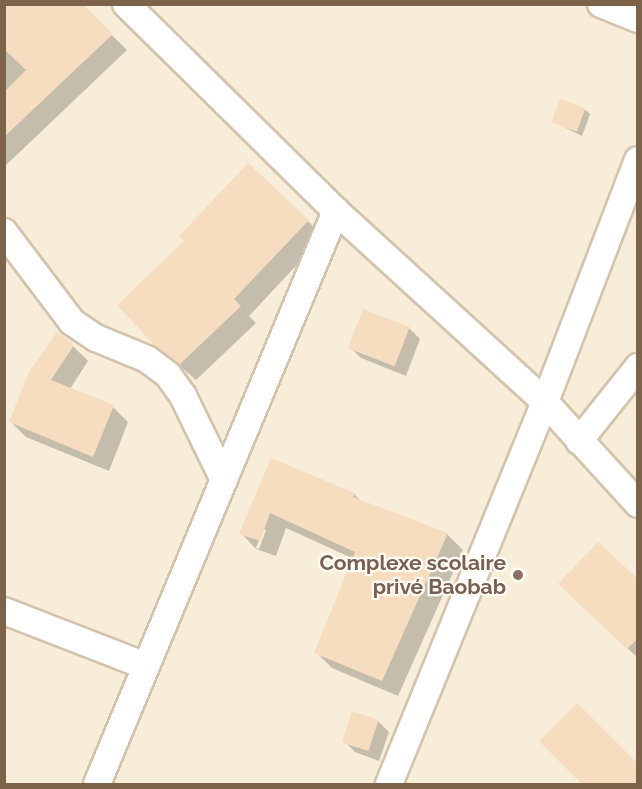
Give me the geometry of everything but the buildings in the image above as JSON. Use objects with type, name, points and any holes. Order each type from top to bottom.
[{"type":"street","points":[[126,4],[336,211],[545,402],[638,504]]},
{"type":"street","points":[[601,4],[638,19]]},
{"type":"street","points":[[390,784],[545,402],[638,160]]},
{"type":"street","points":[[97,784],[336,211]]},
{"type":"street","points":[[4,232],[72,322],[96,338],[147,359],[168,375],[183,396],[224,480]]},
{"type":"street","points":[[579,441],[638,367]]},
{"type":"street","points":[[4,611],[146,666]]},
{"type":"shaded area","points":[[5,5],[637,5],[637,784],[5,784]]},
{"type":"place","name":"Complexe scolaire privé Baobab","points":[[518,575]]}]
